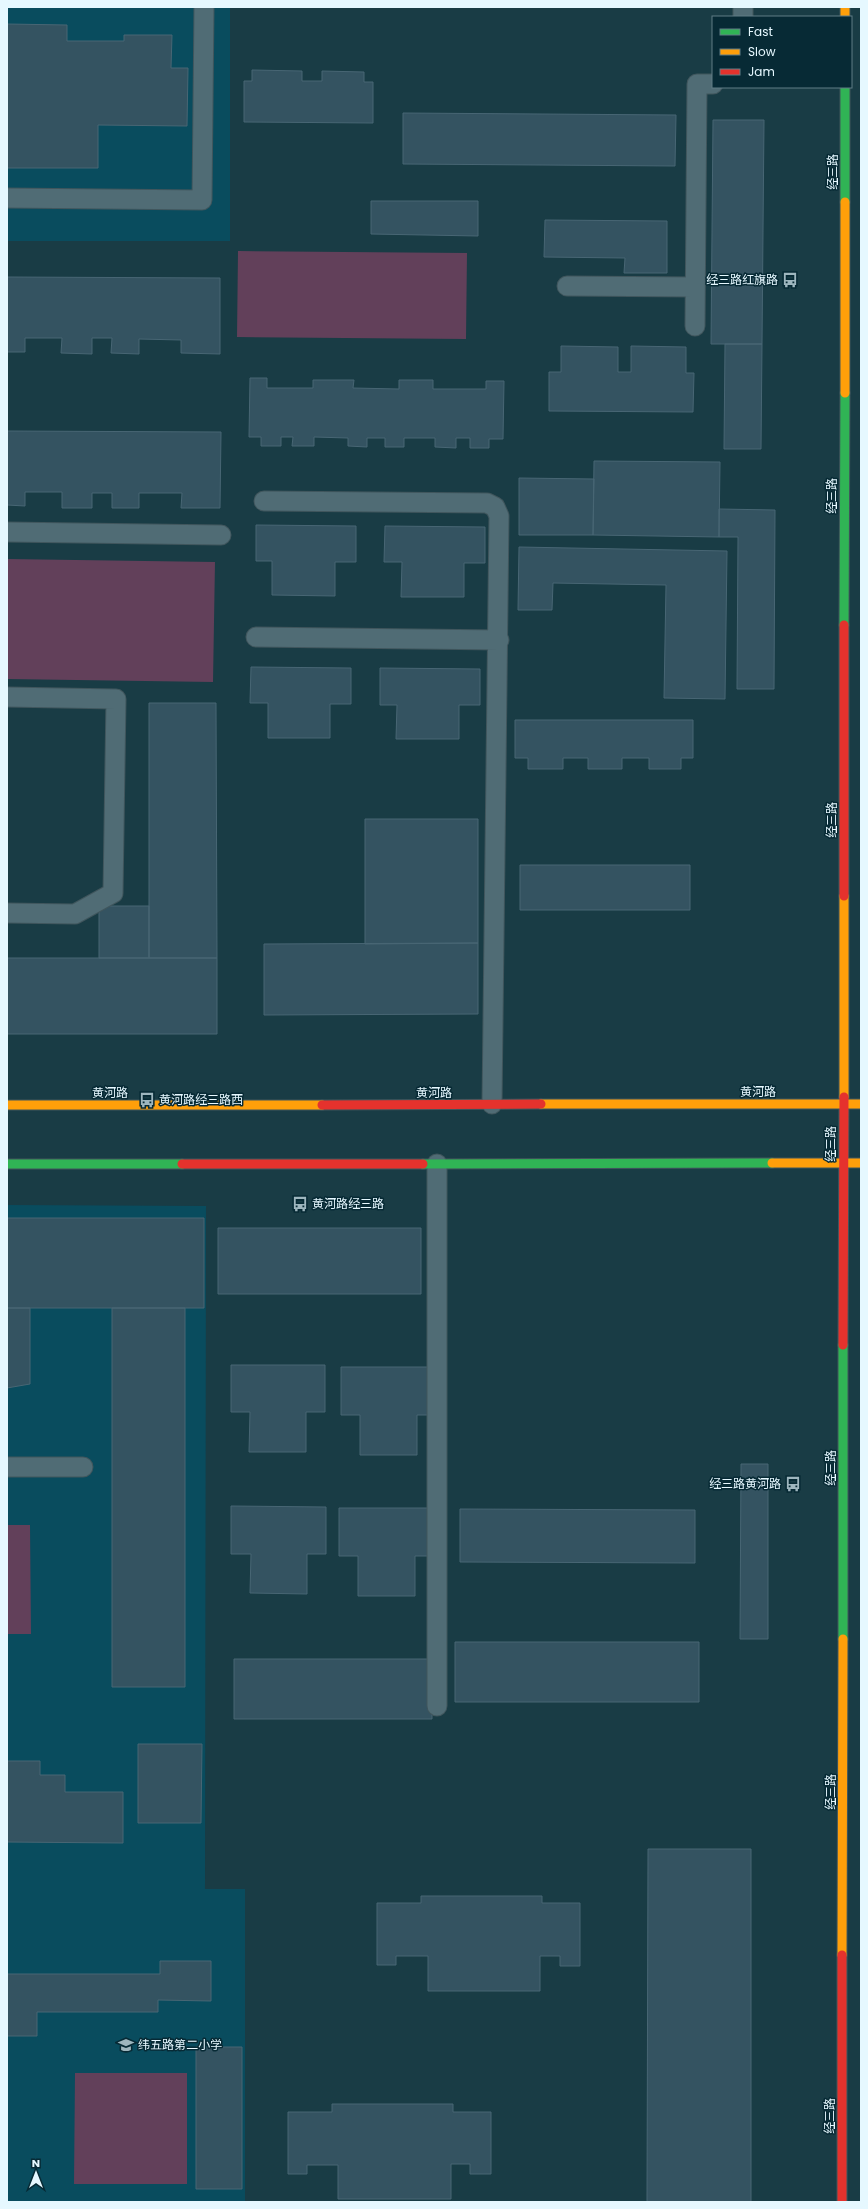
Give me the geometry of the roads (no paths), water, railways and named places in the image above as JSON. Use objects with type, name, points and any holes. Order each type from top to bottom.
[{"type":"main road","name":"经三路","points":[[842,2202],[845,88]]},
{"type":"main road","name":"黄河路","points":[[7,1105],[861,1104]]},
{"type":"main road","points":[[7,1164],[861,1163]]},
{"type":"lane","points":[[7,198],[202,200],[204,7]]},
{"type":"lane","points":[[695,326],[697,84],[712,84]]},
{"type":"lane","points":[[567,286],[695,287]]},
{"type":"lane","points":[[264,501],[487,503],[496,507],[499,516],[499,640],[492,1104]]},
{"type":"lane","points":[[7,532],[221,535]]},
{"type":"lane","points":[[256,637],[499,640]]},
{"type":"lane","points":[[7,697],[116,699],[113,892],[75,914],[7,913]]},
{"type":"lane","points":[[436,1706],[438,1164]]},
{"type":"lane","points":[[7,1467],[82,1467]]},
{"type":"place","name":"经三路红旗路","points":[[790,280]]},
{"type":"place","name":"黄河路经三路西","points":[[147,1100]]},
{"type":"place","name":"黄河路经三路","points":[[300,1204]]},
{"type":"place","name":"经三路黄河路","points":[[793,1484]]},
{"type":"place","name":"纬五路第二小学","points":[[126,2045]]}]
